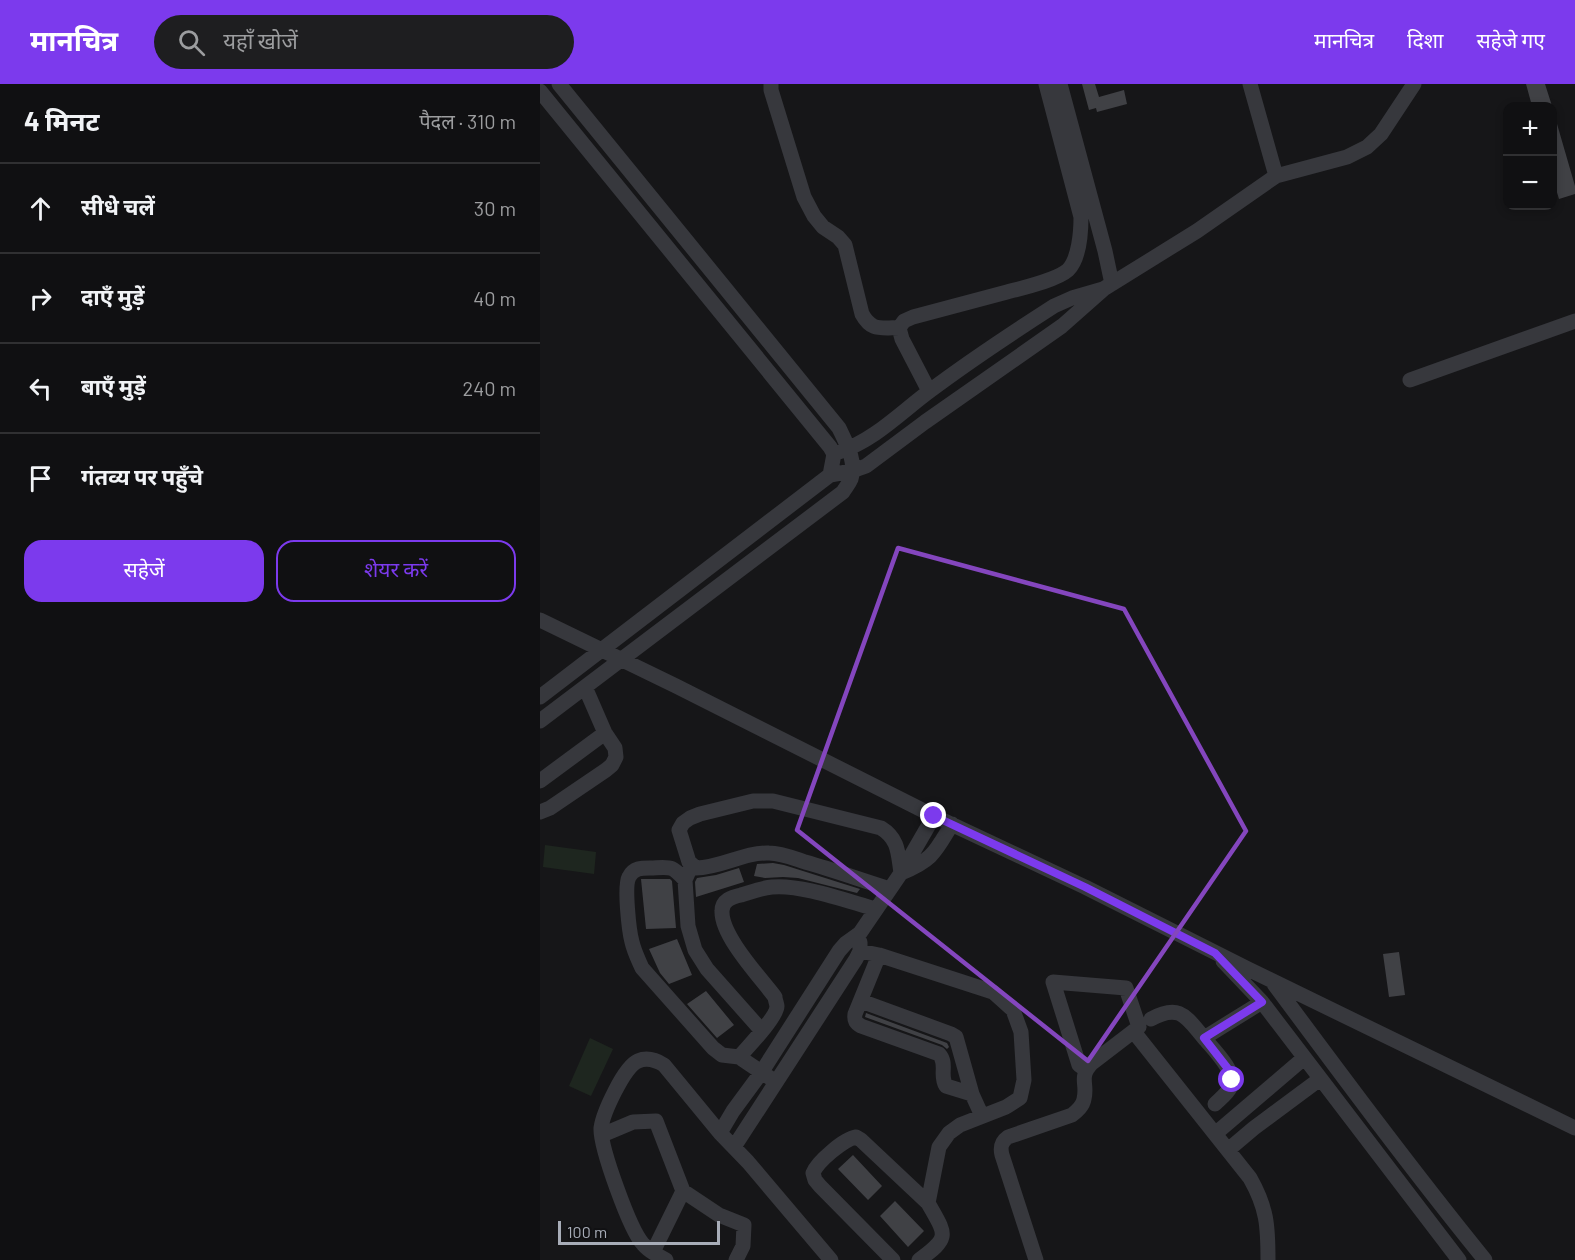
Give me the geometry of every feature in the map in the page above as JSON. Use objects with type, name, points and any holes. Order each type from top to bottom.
[{"type":"street","points":[[540,721],[843,492],[852,471],[849,449],[839,428],[559,84]]},
{"type":"street","points":[[771,84],[804,197],[823,227],[845,244],[862,314],[872,327],[899,328]]},
{"type":"street","points":[[899,328],[904,321],[913,317],[1037,284],[1067,271],[1072,264],[1081,235],[1081,217],[1046,84]]},
{"type":"street","points":[[1060,84],[1105,251],[1109,286]]},
{"type":"street","points":[[1250,84],[1276,176]]},
{"type":"street","points":[[540,698],[830,475],[866,466],[1062,326],[1109,286],[1197,231],[1276,176],[1347,157],[1366,147],[1381,134],[1414,84]]},
{"type":"street","points":[[540,91],[830,447],[834,454],[830,475]]},
{"type":"street","points":[[834,454],[849,449],[874,434],[929,391],[1054,306],[1109,286]]},
{"type":"street","points":[[1410,380],[1575,321]]},
{"type":"street","points":[[899,328],[902,339],[929,391]]},
{"type":"street","points":[[1010,335],[1023,354]]},
{"type":"street","points":[[952,375],[962,384],[966,393]]},
{"type":"street","points":[[908,408],[919,427]]},
{"type":"street","points":[[544,627],[621,660],[934,816],[1085,887],[1215,953],[1575,1128]]},
{"type":"street","points":[[540,812],[550,808],[612,765],[616,757],[615,748],[605,733],[585,687]]},
{"type":"street","points":[[540,781],[605,733]]},
{"type":"street","points":[[696,868],[689,862],[679,830],[683,823],[700,814],[753,801],[773,801],[882,828],[890,833],[895,842],[901,873]]},
{"type":"street","points":[[720,1133],[839,951],[846,942],[860,933],[901,873],[934,816]]},
{"type":"street","points":[[901,873],[927,861],[952,824]]},
{"type":"street","points":[[762,1031],[707,969],[695,950],[688,926],[685,880],[688,872],[696,868],[706,868],[756,854],[768,853],[821,866],[890,889]]},
{"type":"street","points":[[685,880],[676,870],[668,867],[640,868],[628,878],[631,940],[642,968],[713,1048],[722,1055],[739,1058],[776,1082]]},
{"type":"street","points":[[739,1058],[776,1013],[778,1006],[775,997],[736,948],[727,931],[722,912],[724,903],[729,898],[773,886],[815,892],[876,909]]},
{"type":"street","points":[[734,1147],[860,951],[860,933]]},
{"type":"street","points":[[860,951],[993,992],[1014,1010],[1021,1032],[1024,1080],[1020,1098],[1006,1107],[960,1125],[949,1133],[939,1147],[928,1203]]},
{"type":"street","points":[[1215,953],[1262,1002],[1459,1260]]},
{"type":"street","points":[[879,955],[855,1014],[856,1023],[939,1054],[944,1063],[943,1082],[946,1086],[972,1094]]},
{"type":"street","points":[[1272,981],[1397,1149],[1485,1260]]},
{"type":"street","points":[[1036,1260],[1000,1148],[1003,1140],[1062,1119],[1079,1109],[1084,1100],[1086,1070],[1139,1027],[1126,988],[1053,982],[1079,1065],[1086,1070]]},
{"type":"street","points":[[861,1002],[956,1037],[972,1094],[982,1116]]},
{"type":"street","points":[[1204,1038],[1262,1002]]},
{"type":"street","points":[[1151,1019],[1163,1012],[1174,1011],[1186,1017],[1229,1070],[1232,1080],[1231,1087],[1215,1104]]},
{"type":"street","points":[[1134,1032],[1250,1178],[1261,1196],[1266,1213],[1268,1260]]},
{"type":"street","points":[[1215,1134],[1304,1058]]},
{"type":"street","points":[[683,1191],[660,1256],[644,1245],[633,1228],[607,1158],[601,1131],[605,1112],[628,1069],[639,1060],[653,1059],[664,1065],[828,1259]]},
{"type":"street","points":[[1228,1150],[1320,1079]]},
{"type":"street","points":[[602,1135],[633,1122],[656,1120],[683,1191],[718,1215],[744,1226],[743,1246],[736,1260]]},
{"type":"street","points":[[893,1260],[815,1180],[813,1173],[816,1166],[847,1140],[856,1137],[861,1140],[928,1203],[942,1227],[943,1235],[934,1250],[919,1260]]},
{"type":"highlighted area","points":[[898,548],[1124,609],[1246,831],[1088,1061],[797,830]]},
{"type":"shaded area","points":[[545,845],[596,852],[594,874],[543,867]]},
{"type":"shaded area","points":[[590,1038],[613,1049],[591,1096],[569,1086]]},
{"type":"building","points":[[1082,84],[1095,84],[1099,97],[1124,90],[1127,104],[1097,112],[1096,108],[1089,110]]},
{"type":"building","points":[[1526,84],[1545,84],[1551,102],[1531,102]]},
{"type":"building","points":[[1557,124],[1575,186],[1575,194],[1559,199],[1557,192]]},
{"type":"building","points":[[773,863],[860,889],[857,893],[798,878],[754,876],[757,864]]},
{"type":"building","points":[[739,868],[744,882],[696,897],[697,878]]},
{"type":"building","points":[[641,879],[670,879],[672,881],[676,928],[646,929]]},
{"type":"building","points":[[677,939],[692,975],[669,984],[660,973],[649,949]]},
{"type":"building","points":[[1399,952],[1405,995],[1389,997],[1383,954]]},
{"type":"building","points":[[706,991],[734,1025],[717,1038],[687,1004]]},
{"type":"building","points":[[866,1013],[947,1043],[949,1047],[947,1049],[942,1045],[865,1017]]},
{"type":"building","points":[[853,1155],[882,1186],[868,1200],[838,1169]]},
{"type":"building","points":[[895,1201],[924,1231],[908,1247],[880,1216]]},
{"type":"route","points":[[934,816],[1085,887],[1215,953],[1262,1002],[1204,1038],[1229,1070],[1232,1080]]}]
